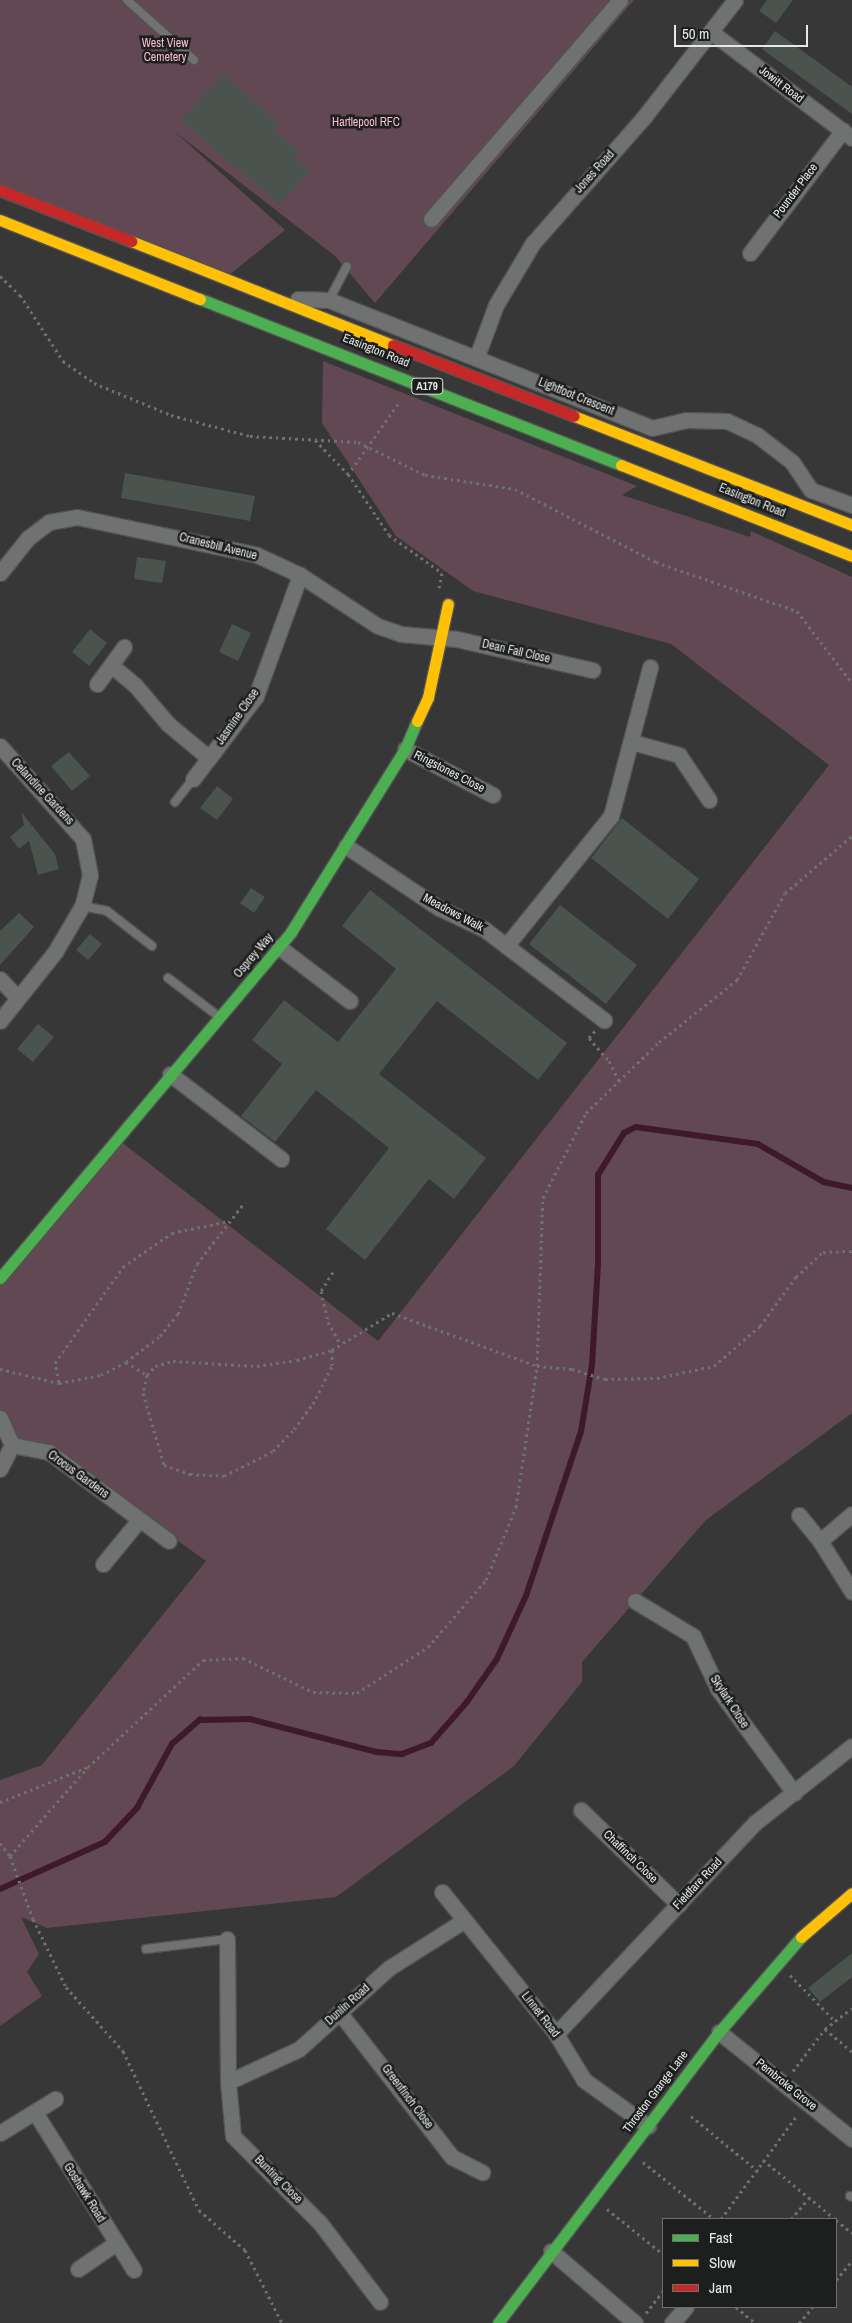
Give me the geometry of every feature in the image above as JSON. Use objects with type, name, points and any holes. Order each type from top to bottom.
[{"type":"main road","name":"Easington Road","points":[[0,190],[852,525]]},
{"type":"main road","name":"Easington Road","points":[[0,220],[852,556]]},
{"type":"main road","name":"Osprey Way","points":[[0,1278],[170,1074],[279,948],[346,846],[405,749],[428,697],[448,604]]},
{"type":"main road","name":"Throston Grange Lane","points":[[498,2323],[719,2032],[777,1963],[852,1892]]},
{"type":"street","points":[[432,219],[620,0]]},
{"type":"street","name":"Jones Road","points":[[477,356],[496,305],[533,243],[644,117],[735,0]]},
{"type":"street","name":"Jowitt Road","points":[[710,32],[847,134]]},
{"type":"street","name":"Pounder Place","points":[[750,253],[847,134]]},
{"type":"street","name":"Lightfoot Crescent","points":[[281,299],[329,300],[477,356],[652,428],[687,420],[727,421],[757,435],[792,462],[811,490],[852,505]]},
{"type":"street","name":"Cranesbill Avenue","points":[[0,573],[28,538],[49,522],[77,517],[210,543],[257,555],[300,575],[378,626],[440,640]]},
{"type":"street","name":"Jasmine Close","points":[[111,665],[136,685],[174,730],[209,758],[256,696],[300,575]]},
{"type":"street","name":"Dean Fall Close","points":[[440,640],[457,639],[592,670]]},
{"type":"street","points":[[96,684],[124,647]]},
{"type":"street","points":[[506,946],[611,816],[632,742],[650,667]]},
{"type":"street","points":[[632,742],[679,755],[709,800]]},
{"type":"street","name":"Celandine Gardens","points":[[0,746],[83,839],[90,875],[82,906],[55,952],[0,1021]]},
{"type":"street","name":"Ringstones Close","points":[[405,749],[493,795]]},
{"type":"street","points":[[193,778],[209,758]]},
{"type":"street","name":"Meadows Walk","points":[[346,846],[506,946],[604,1020]]},
{"type":"street","points":[[279,948],[350,1001]]},
{"type":"street","points":[[0,979],[18,998]]},
{"type":"street","points":[[170,1074],[281,1159]]},
{"type":"street","points":[[0,1418],[12,1445],[0,1470]]},
{"type":"street","name":"Crocus Gardens","points":[[12,1445],[49,1452],[169,1541]]},
{"type":"street","points":[[820,1541],[852,1514]]},
{"type":"street","points":[[799,1515],[820,1541],[852,1592]]},
{"type":"street","points":[[103,1564],[139,1520]]},
{"type":"street","name":"Skylark Close","points":[[636,1601],[693,1636],[718,1689],[794,1793]]},
{"type":"street","name":"Fieldfare Road","points":[[556,2034],[756,1822],[852,1746]]},
{"type":"street","name":"Chaffinch Close","points":[[581,1810],[679,1905]]},
{"type":"street","name":"Linnet Road","points":[[442,1892],[556,2034],[584,2080],[648,2126]]},
{"type":"street","name":"Dunlin Road","points":[[228,2082],[299,2048],[389,1968],[464,1921]]},
{"type":"street","name":"Bunting Close","points":[[227,1939],[228,2082],[233,2136],[320,2223],[380,2302]]},
{"type":"street","name":"Greenfinch Close","points":[[339,2012],[452,2157],[482,2172]]},
{"type":"street","name":"Pembroke Grove","points":[[719,2032],[852,2139]]},
{"type":"street","points":[[0,2133],[36,2114],[55,2099]]},
{"type":"street","name":"Goshawk Road","points":[[36,2114],[134,2270]]},
{"type":"street","points":[[78,2269],[116,2243]]},
{"type":"street","points":[[552,2251],[639,2320]]},
{"type":"street","points":[[672,2323],[685,2308]]},
{"type":"lane","points":[[127,0],[194,60]]},
{"type":"lane","points":[[329,300],[347,266]]},
{"type":"lane","points":[[175,802],[193,778]]},
{"type":"lane","points":[[82,906],[107,911],[152,946]]},
{"type":"lane","points":[[168,978],[219,1017]]},
{"type":"lane","points":[[146,1949],[227,1939]]},
{"type":"path","points":[[0,276],[20,294],[63,360],[94,383],[171,415],[250,436],[315,440],[367,447],[425,475],[515,489],[656,562],[797,611],[852,683]]},
{"type":"path","points":[[348,474],[398,404]]},
{"type":"path","points":[[315,440],[348,474],[389,535],[442,573],[438,596],[448,604]]},
{"type":"path","points":[[10,1856],[88,1767],[203,1660],[243,1658],[313,1692],[356,1693],[428,1647],[486,1580],[516,1507],[537,1366],[543,1198],[586,1113],[619,1081],[737,980],[785,893],[852,836]]},
{"type":"path","points":[[604,1020],[589,1038],[609,1061],[619,1081]]},
{"type":"path","points":[[0,1369],[59,1382],[101,1375],[126,1362],[160,1336],[178,1314],[197,1264],[245,1202]]},
{"type":"path","points":[[59,1382],[54,1363],[123,1267],[172,1233],[230,1221]]},
{"type":"path","points":[[332,1350],[332,1366],[313,1404],[294,1429],[273,1451],[224,1476],[190,1474],[164,1464],[158,1458],[143,1393],[147,1375],[155,1366],[173,1361],[257,1366],[332,1350],[392,1313],[537,1366],[572,1369],[606,1379],[658,1378],[714,1366],[760,1326],[796,1277],[824,1252],[852,1251]]},
{"type":"path","points":[[333,1272],[321,1291],[328,1322],[342,1345]]},
{"type":"path","points":[[126,1362],[147,1375]]},
{"type":"path","points":[[0,1802],[88,1767]]},
{"type":"path","points":[[0,1843],[10,1856],[32,1919],[66,1987],[123,2052],[199,2210],[245,2250],[282,2323]]},
{"type":"path","points":[[777,1963],[836,2022]]},
{"type":"path","points":[[784,2084],[826,2030],[852,2008]]},
{"type":"path","points":[[826,2030],[852,2052]]},
{"type":"path","points":[[722,2218],[758,2172],[763,2160],[807,2102]]},
{"type":"path","points":[[691,2116],[758,2172]]},
{"type":"path","points":[[627,2153],[713,2218]]},
{"type":"path","points":[[763,2160],[834,2218]]},
{"type":"path","points":[[592,2198],[662,2253]]},
{"type":"path","points":[[792,2218],[809,2198]]},
{"type":"path","points":[[837,2221],[852,2233]]},
{"type":"path","points":[[837,2279],[852,2261]]},
{"type":"path","points":[[639,2320],[662,2292]]},
{"type":"path","points":[[737,2308],[755,2323]]},
{"type":"path","points":[[799,2323],[812,2308]]},
{"type":"green space","points":[[0,0],[634,0],[375,303],[335,256],[174,131],[285,230],[219,283],[0,198]]},
{"type":"green space","points":[[323,361],[637,486],[622,495],[750,537],[751,531],[852,577],[852,1413],[706,1520],[582,1662],[582,1682],[514,1766],[336,1897],[47,1928],[21,1917],[39,1954],[27,1972],[42,1996],[0,2026],[0,1780],[42,1765],[206,1561],[51,1450],[14,1442],[0,1414],[0,1285],[120,1141],[378,1341],[829,765],[671,644],[473,591],[396,536],[322,423]]},
{"type":"building","points":[[767,0],[793,0],[776,23],[759,11]]},
{"type":"building","points":[[775,31],[852,87],[852,114],[762,49]]},
{"type":"building","points":[[224,74],[279,124],[273,129],[299,151],[294,157],[310,171],[279,205],[181,120]]},
{"type":"building","points":[[125,473],[255,496],[250,521],[121,498]]},
{"type":"building","points":[[137,557],[166,561],[162,583],[134,579]]},
{"type":"building","points":[[232,624],[251,633],[238,661],[219,652]]},
{"type":"building","points":[[90,629],[107,643],[89,666],[72,652]]},
{"type":"building","points":[[69,752],[90,776],[72,791],[51,766]]},
{"type":"building","points":[[217,786],[233,799],[217,820],[200,808]]},
{"type":"building","points":[[21,812],[55,854],[59,869],[38,875],[29,841],[19,849],[10,837],[24,825]]},
{"type":"building","points":[[622,818],[699,879],[668,919],[591,858]]},
{"type":"building","points":[[251,888],[265,897],[254,913],[240,903]]},
{"type":"building","points":[[370,890],[567,1043],[538,1080],[437,1001],[379,1074],[486,1158],[454,1199],[429,1179],[365,1260],[326,1229],[389,1148],[316,1090],[275,1142],[241,1116],[282,1064],[252,1040],[284,1000],[338,1042],[396,969],[342,926]]},
{"type":"building","points":[[560,905],[637,965],[606,1004],[529,944]]},
{"type":"building","points":[[19,913],[34,927],[0,965],[0,931]]},
{"type":"building","points":[[90,934],[102,944],[88,960],[76,950]]},
{"type":"building","points":[[38,1024],[54,1037],[33,1062],[17,1049]]},
{"type":"building","points":[[852,1953],[852,1977],[820,2002],[808,1988]]},
{"type":"waterway","points":[[0,1889],[105,1842],[137,1808],[172,1744],[200,1720],[250,1719],[377,1752],[402,1754],[431,1743],[467,1702],[497,1659],[526,1596],[581,1432],[592,1365],[598,1264],[598,1175],[624,1133],[636,1127],[758,1144],[824,1182],[852,1188]]},
{"type":"traffic: fast","points":[[200,299],[621,465]]},
{"type":"traffic: fast","points":[[0,1278],[291,932],[405,749],[417,721]]},
{"type":"traffic: fast","points":[[498,2323],[719,2032],[801,1937]]},
{"type":"traffic: slow","points":[[0,220],[200,299]]},
{"type":"traffic: slow","points":[[131,241],[393,345]]},
{"type":"traffic: slow","points":[[574,416],[852,525]]},
{"type":"traffic: slow","points":[[621,465],[852,556]]},
{"type":"traffic: slow","points":[[417,721],[428,697],[448,604]]},
{"type":"traffic: slow","points":[[801,1937],[852,1893]]},
{"type":"traffic: jam","points":[[0,190],[131,241]]},
{"type":"traffic: jam","points":[[393,345],[574,416]]},
{"type":"park label","name":"West View Cemetery","points":[[165,51]]},
{"type":"park label","name":"Hartlepool RFC","points":[[366,123]]}]
